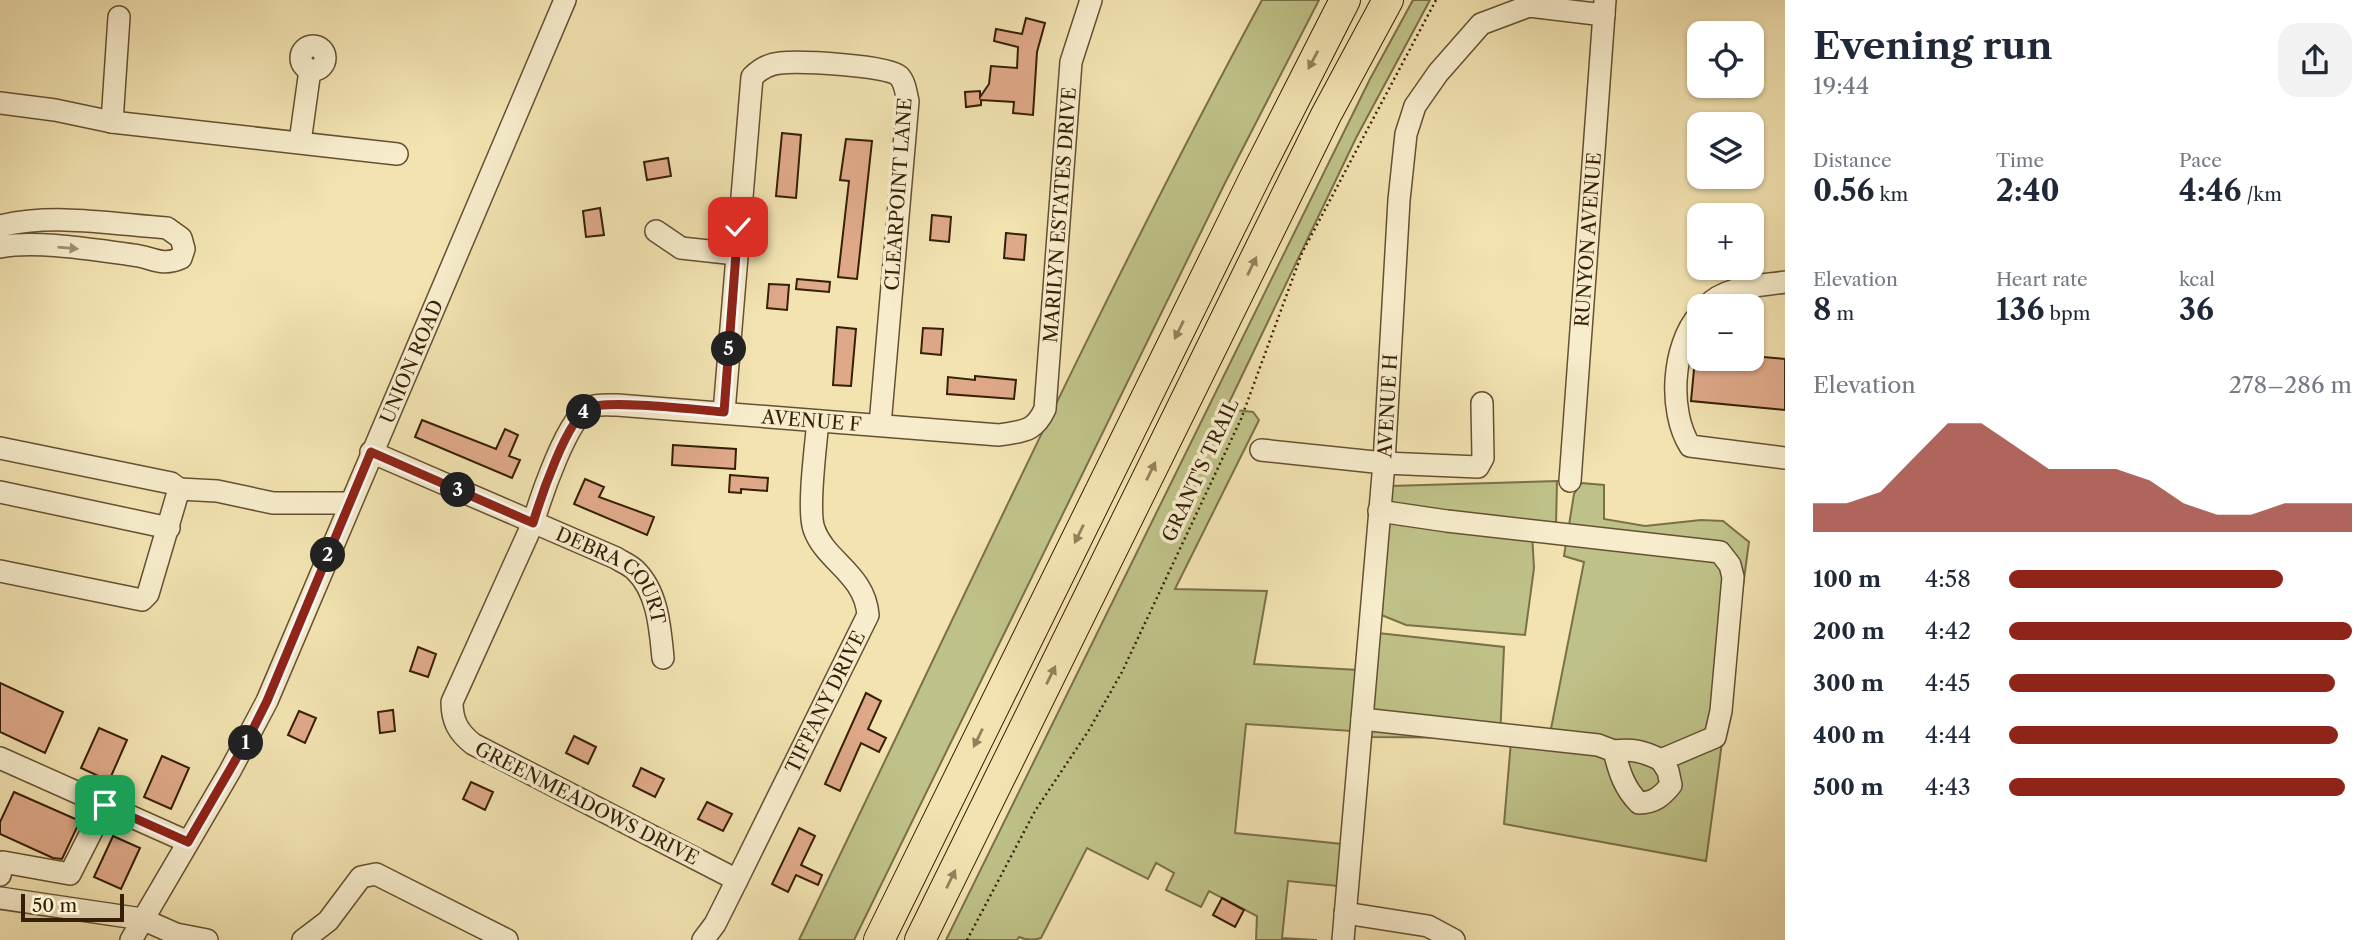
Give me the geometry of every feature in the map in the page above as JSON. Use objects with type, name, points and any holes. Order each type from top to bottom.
[{"type":"highway","points":[[879,940],[1260,166],[1345,0]]},
{"type":"highway","points":[[920,940],[1321,127],[1388,0]]},
{"type":"street","name":"UNION ROAD","points":[[131,940],[261,713],[565,0]]},
{"type":"street","name":"MARILYN ESTATES DRIVE","points":[[1033,427],[1045,409],[1071,62],[1091,0]]},
{"type":"street","name":"AVENUE H","points":[[1343,940],[1384,463],[1406,134],[1415,106],[1480,24],[1529,6],[1604,7]]},
{"type":"street","name":"RUNYON AVENUE","points":[[1570,481],[1604,7]]},
{"type":"street","points":[[112,122],[119,17]]},
{"type":"street","name":"CLEARPOINT LANE","points":[[736,254],[752,77],[762,67],[780,62],[882,68],[898,75],[904,84],[908,101],[880,425]]},
{"type":"street","points":[[300,142],[310,70]]},
{"type":"street","points":[[0,103],[55,110],[112,122],[397,155]]},
{"type":"street","points":[[0,226],[24,220],[60,219],[167,228],[181,238],[184,249],[180,258],[170,263],[138,255],[70,248],[13,244],[0,247]]},
{"type":"street","points":[[656,231],[681,248],[736,254],[724,412]]},
{"type":"street","points":[[1726,294],[1785,282]]},
{"type":"street","points":[[1687,333],[1681,348],[1676,411],[1682,434],[1690,446],[1785,458]]},
{"type":"street","points":[[1261,450],[1384,463],[1478,467],[1483,458],[1482,403]]},
{"type":"street","name":"AVENUE F","points":[[589,407],[617,405],[724,412],[999,435],[1033,427]]},
{"type":"street","name":"GREENMEADOWS DRIVE","points":[[589,407],[574,421],[541,495],[533,523],[453,702],[453,720],[457,729],[472,744],[737,880]]},
{"type":"street","name":"TIFFANY DRIVE","points":[[704,940],[715,924],[868,615],[862,590],[814,530],[812,505],[818,421]]},
{"type":"street","points":[[0,448],[171,483],[179,489],[217,491],[273,503],[350,503]]},
{"type":"street","name":"DEBRA COURT","points":[[371,452],[616,558],[635,570],[655,603],[663,658]]},
{"type":"street","points":[[0,571],[142,600],[148,594],[179,489]]},
{"type":"street","points":[[0,492],[169,528]]},
{"type":"street","points":[[1380,511],[1720,552],[1730,565],[1733,577],[1721,711],[1715,737],[1661,760]]},
{"type":"street","points":[[1362,719],[1559,739],[1598,745],[1614,751],[1643,751],[1661,760],[1668,771],[1671,785],[1661,796],[1648,803],[1639,803],[1629,793],[1620,775],[1614,751]]},
{"type":"street","points":[[0,758],[188,842]]},
{"type":"street","points":[[0,875],[3,862],[70,874],[105,805]]},
{"type":"street","points":[[44,905],[46,870]]},
{"type":"street","points":[[303,940],[328,920],[361,877],[376,874],[507,940]]},
{"type":"street","points":[[0,898],[142,919],[176,934],[207,940]]},
{"type":"street","points":[[1345,913],[1428,926],[1454,940]]},
{"type":"path","name":"GRANT'S TRAIL","points":[[967,940],[1035,811],[1089,730],[1122,672],[1241,419],[1303,253],[1436,0]]},
{"type":"green space","points":[[1262,0],[1319,0],[1225,183],[854,940],[799,940],[1025,467],[1141,232]]},
{"type":"green space","points":[[1413,0],[1430,0],[1356,138],[1226,409],[1253,412],[1259,420],[1175,589],[1267,591],[1254,664],[1358,670],[1351,731],[1246,724],[1235,833],[1342,844],[1338,886],[1288,881],[1282,938],[1317,940],[1256,940],[1257,916],[1209,891],[1201,907],[1166,890],[1174,873],[1156,863],[1148,879],[1087,848],[1041,938],[946,940],[1370,79]]},
{"type":"green space","points":[[1557,481],[1556,525],[1532,533],[1534,568],[1525,635],[1406,625],[1379,614],[1390,486]]},
{"type":"green space","points":[[1581,483],[1604,485],[1604,519],[1645,526],[1701,520],[1723,521],[1749,542],[1706,861],[1504,824],[1511,741],[1548,744],[1584,562],[1564,556],[1574,494]]},
{"type":"green space","points":[[1378,633],[1504,647],[1500,738],[1369,737]]},
{"type":"building","points":[[1026,18],[1045,23],[1037,52],[1033,115],[1013,113],[1014,102],[981,100],[981,105],[966,107],[965,92],[980,91],[980,97],[989,84],[991,66],[1017,68],[1018,47],[994,41],[996,29],[1022,34]]},
{"type":"building","points":[[782,133],[801,135],[796,198],[776,196]]},
{"type":"building","points":[[846,139],[872,141],[857,279],[838,277],[849,181],[840,180]]},
{"type":"building","points":[[668,158],[671,176],[647,180],[644,162]]},
{"type":"building","points":[[600,208],[604,235],[586,237],[583,211]]},
{"type":"building","points":[[932,215],[951,217],[949,242],[930,240]]},
{"type":"building","points":[[1006,233],[1026,235],[1024,260],[1004,258]]},
{"type":"building","points":[[797,279],[830,282],[829,292],[796,289]]},
{"type":"building","points":[[769,284],[789,285],[787,310],[767,308]]},
{"type":"building","points":[[837,327],[856,329],[851,386],[833,385]]},
{"type":"building","points":[[923,328],[943,329],[941,355],[921,353]]},
{"type":"building","points":[[1764,357],[1785,359],[1785,410],[1691,401],[1694,371],[1764,371]]},
{"type":"building","points":[[975,376],[1016,380],[1014,399],[947,394],[948,377],[975,380]]},
{"type":"building","points":[[422,420],[496,449],[505,429],[518,435],[509,456],[520,460],[512,478],[415,437]]},
{"type":"building","points":[[673,445],[736,449],[735,469],[672,465]]},
{"type":"building","points":[[730,475],[768,478],[767,491],[741,489],[741,493],[729,492]]},
{"type":"building","points":[[585,479],[604,487],[599,497],[654,517],[647,535],[574,504]]},
{"type":"building","points":[[418,647],[436,654],[428,677],[410,671]]},
{"type":"building","points":[[0,683],[63,712],[45,753],[0,732]]},
{"type":"building","points":[[866,693],[881,701],[868,729],[886,738],[879,752],[861,743],[840,791],[825,784]]},
{"type":"building","points":[[393,710],[395,731],[380,733],[378,712]]},
{"type":"building","points":[[299,711],[316,718],[305,743],[288,735]]},
{"type":"building","points":[[99,728],[127,740],[109,781],[81,768]]},
{"type":"building","points":[[574,736],[596,747],[588,764],[566,753]]},
{"type":"building","points":[[162,756],[189,768],[171,809],[144,797]]},
{"type":"building","points":[[641,768],[664,779],[655,797],[633,786]]},
{"type":"building","points":[[471,782],[493,792],[485,810],[463,799]]},
{"type":"building","points":[[14,792],[80,821],[62,859],[53,858],[0,834],[0,822]]},
{"type":"building","points":[[707,802],[732,814],[723,831],[698,819]]},
{"type":"building","points":[[799,828],[815,836],[801,865],[822,875],[818,885],[796,875],[788,892],[772,884]]},
{"type":"building","points":[[113,836],[140,848],[121,889],[94,877]]},
{"type":"building","points":[[1222,898],[1244,910],[1235,927],[1213,915]]},
{"type":"route","points":[[105,805],[188,842],[267,701],[371,452],[533,523],[541,495],[574,421],[589,407],[617,405],[724,412],[738,227]]}]
